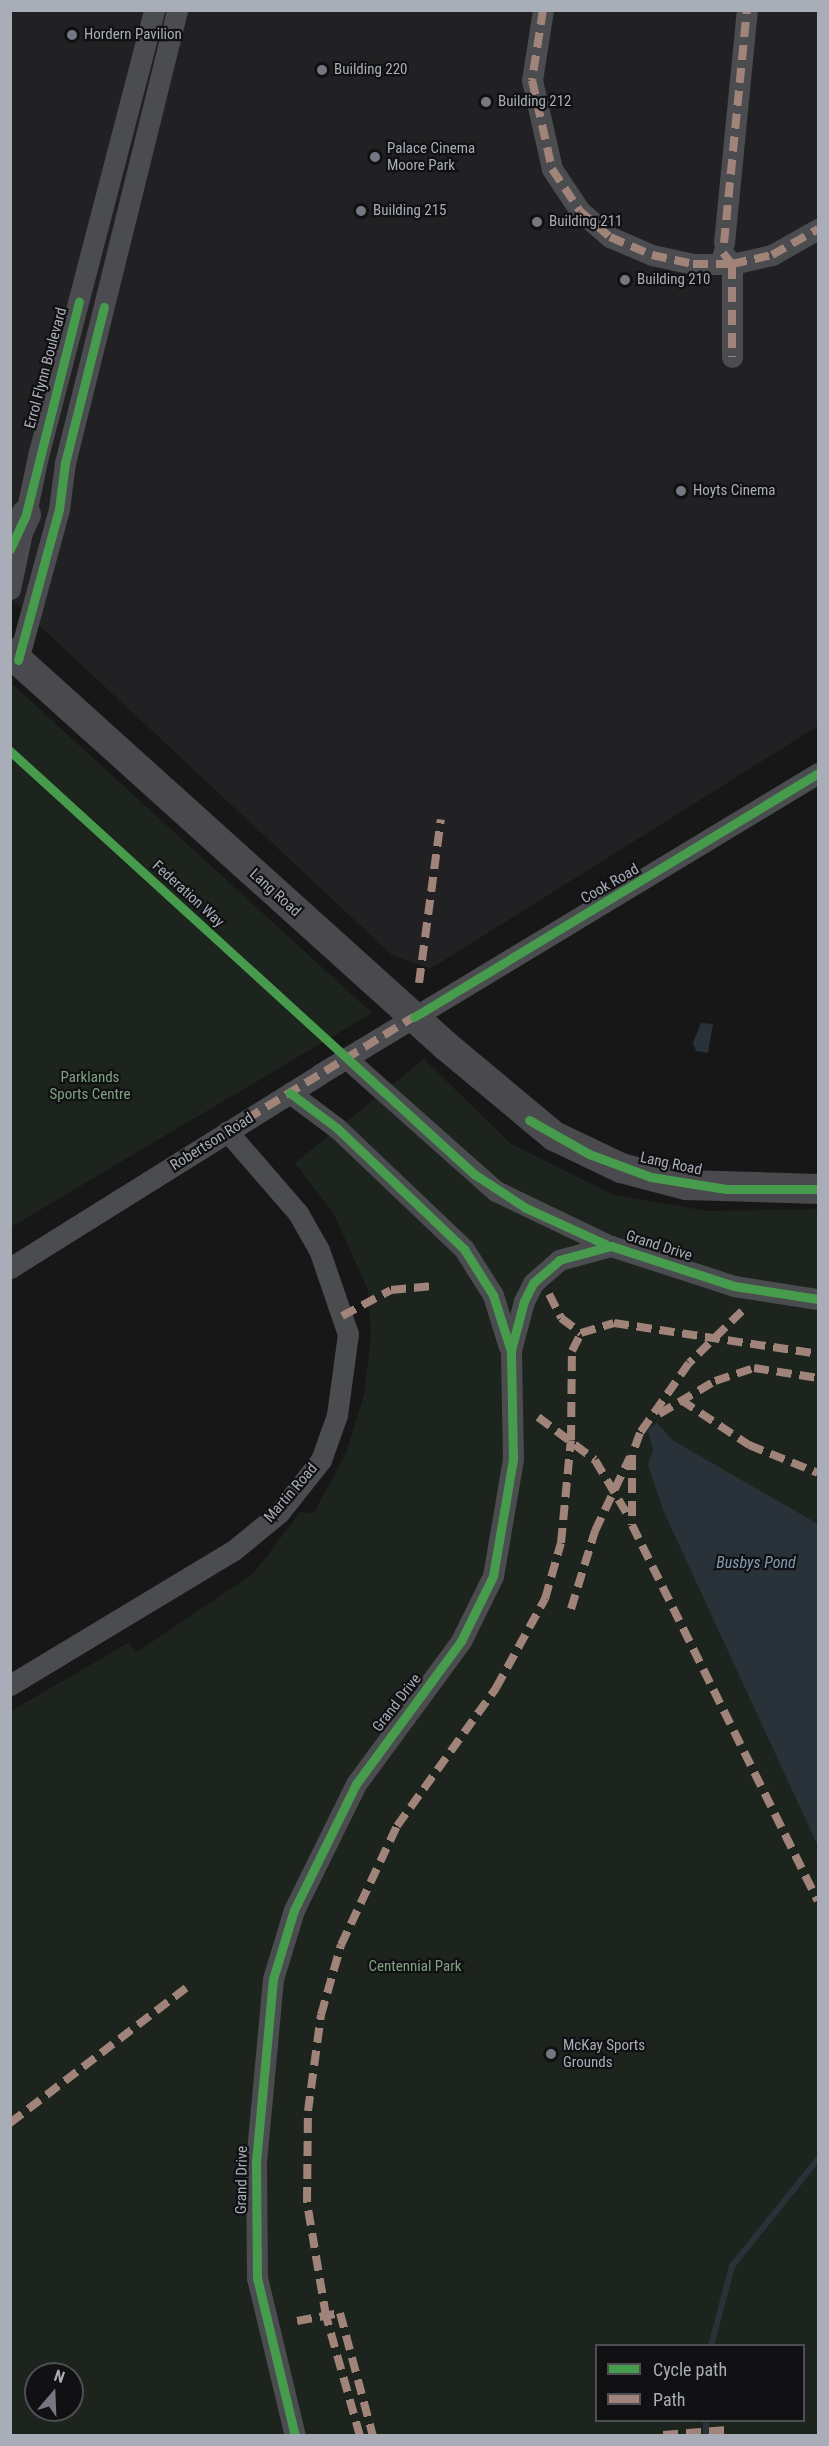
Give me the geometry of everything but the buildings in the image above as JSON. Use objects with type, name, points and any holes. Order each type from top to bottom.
[{"type":"street","name":"Errol Flynn Boulevard","points":[[10,589],[26,514],[154,10]]},
{"type":"street","points":[[14,657],[59,509],[64,463],[177,10]]},
{"type":"street","points":[[543,10],[532,80],[540,128],[552,169],[580,211],[610,237],[652,255],[693,264],[726,253],[772,255],[819,229]]},
{"type":"street","points":[[732,357],[726,253],[747,10]]},
{"type":"street","points":[[10,549],[26,514]]},
{"type":"street","name":"Lang Road","points":[[14,657],[529,1120],[589,1155],[686,1185],[819,1189]]},
{"type":"street","name":"Cook Road","points":[[414,1017],[819,773]]},
{"type":"street","name":"Robertson Road","points":[[10,1268],[227,1131],[414,1017]]},
{"type":"street","points":[[346,1058],[496,1191],[611,1246]]},
{"type":"street","points":[[290,1093],[337,1128],[465,1249],[493,1295],[511,1350]]},
{"type":"street","name":"Martin Road","points":[[10,1685],[234,1550],[279,1513],[321,1460],[337,1415],[348,1334],[319,1250],[298,1213],[227,1131]]},
{"type":"street","name":"Grand Drive","points":[[295,2436],[257,2278],[256,2162],[273,1979],[294,1910],[350,1795],[461,1641],[493,1576],[513,1459],[511,1350],[524,1301],[542,1274],[576,1252],[611,1246],[734,1286],[819,1299]]},
{"type":"shaded area","points":[[10,11],[818,11],[818,726],[430,969],[392,955],[11,599]]},
{"type":"green space","name":"Parklands Sports Centre","points":[[11,683],[372,1013],[10,1227]]},
{"type":"green space","name":"Centennial Park","points":[[424,1059],[511,1144],[614,1195],[707,1211],[818,1209],[818,2435],[11,2436],[11,1711],[128,1643],[137,1652],[254,1573],[300,1512],[314,1513],[346,1453],[364,1395],[371,1337],[368,1290],[334,1214],[295,1163]]},
{"type":"water","points":[[701,1023],[713,1024],[708,1053],[696,1051],[693,1043]]},
{"type":"water","name":"Busbys Pond","points":[[657,1423],[672,1440],[818,1524],[818,1846],[664,1512],[648,1465],[653,1451],[648,1429]]},
{"type":"waterway","points":[[712,2344],[732,2266],[818,2159]]},
{"type":"waterway","points":[[706,2422],[706,2436]]},
{"type":"marked path","points":[[543,10],[532,80],[552,169],[580,211],[610,237],[652,255],[693,264],[732,264],[772,255],[818,229]]},
{"type":"marked path","points":[[724,243],[747,10]]},
{"type":"marked path","points":[[723,253],[732,264],[732,357]]},
{"type":"marked path","points":[[419,983],[441,819]]},
{"type":"marked path","points":[[227,1131],[414,1017]]},
{"type":"marked path","points":[[342,1316],[391,1290],[433,1286]]},
{"type":"marked path","points":[[549,1294],[561,1318],[581,1333]]},
{"type":"marked path","points":[[742,1311],[689,1363],[640,1433],[632,1455],[632,1525],[818,1901]]},
{"type":"marked path","points":[[360,2436],[326,2316],[307,2202],[308,2111],[321,2015],[341,1945],[397,1826],[496,1688],[545,1599],[561,1543],[571,1440],[572,1351],[581,1333],[614,1323],[818,1354]]},
{"type":"marked path","points":[[659,1414],[715,1381],[754,1368],[818,1378]]},
{"type":"marked path","points":[[681,1400],[749,1445],[818,1473]]},
{"type":"marked path","points":[[538,1417],[595,1460],[630,1519]]},
{"type":"marked path","points":[[571,1609],[595,1531],[630,1457]]},
{"type":"marked path","points":[[10,2123],[186,1988]]},
{"type":"marked path","points":[[297,2321],[340,2313],[373,2436]]},
{"type":"marked path","points":[[663,2435],[727,2430]]},
{"type":"cycle path","points":[[10,549],[26,514],[79,301]]},
{"type":"cycle path","points":[[18,660],[59,509],[65,463],[104,307]]},
{"type":"cycle path","name":"Federation Way","points":[[10,751],[474,1174],[526,1208],[605,1244]]},
{"type":"cycle path","points":[[414,1017],[818,773]]},
{"type":"cycle path","points":[[290,1093],[337,1128],[464,1249],[493,1295],[510,1348]]},
{"type":"cycle path","points":[[529,1120],[589,1154],[651,1177],[726,1189],[818,1189]]},
{"type":"cycle path","points":[[295,2436],[257,2278],[256,2162],[273,1979],[294,1910],[356,1784],[461,1641],[493,1576],[513,1459],[511,1350],[524,1301],[533,1283],[559,1260],[611,1246],[734,1286],[818,1299]]},
{"type":"place","name":"Hordern Pavilion","points":[[72,35]]},
{"type":"place","name":"Building 220","points":[[322,70]]},
{"type":"place","name":"Building 212","points":[[486,102]]},
{"type":"place","name":"Palace Cinema Moore Park","points":[[375,157]]},
{"type":"place","name":"Building 215","points":[[361,211]]},
{"type":"place","name":"Building 211","points":[[537,222]]},
{"type":"place","name":"Building 210","points":[[625,280]]},
{"type":"place","name":"Hoyts Cinema","points":[[681,491]]},
{"type":"place","name":"McKay Sports Grounds","points":[[551,2054]]}]
